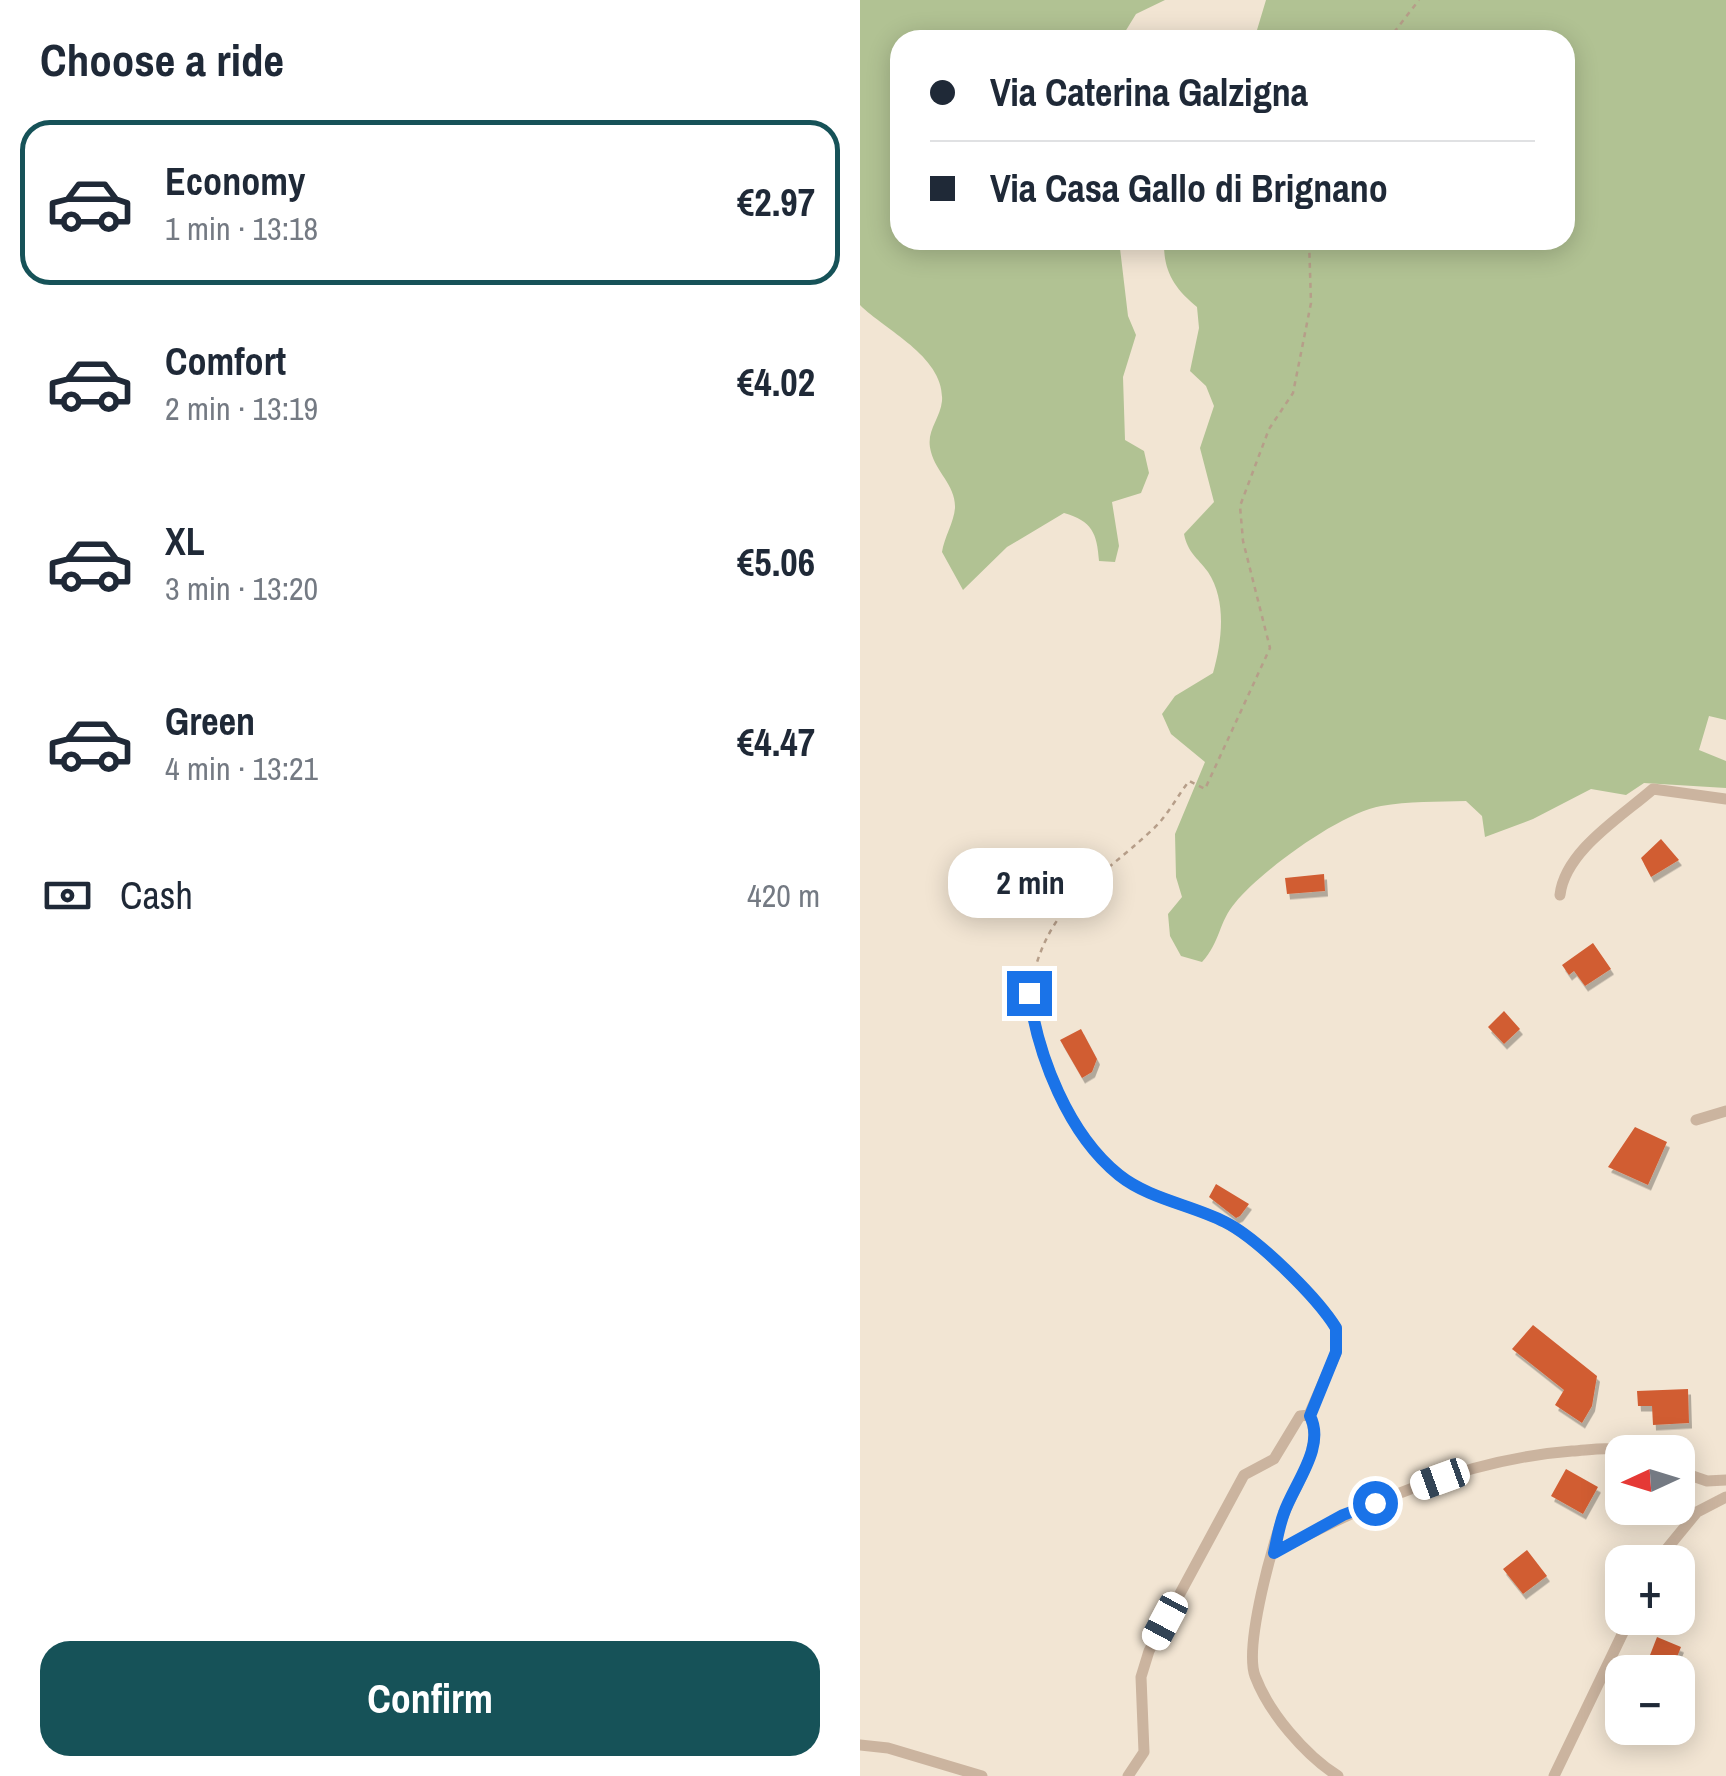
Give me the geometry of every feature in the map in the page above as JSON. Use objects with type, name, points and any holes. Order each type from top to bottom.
[{"type":"street","points":[[1560,895],[1562,876],[1572,864],[1652,789],[1726,799]]},
{"type":"street","points":[[1029,993],[1034,1029],[1088,1144],[1122,1177],[1225,1222],[1328,1315],[1336,1328],[1336,1352],[1310,1416]]},
{"type":"street","points":[[1696,1120],[1726,1111]]},
{"type":"street","points":[[1128,1776],[1144,1752],[1141,1677],[1149,1651],[1244,1475],[1274,1459],[1300,1416],[1310,1416]]},
{"type":"street","points":[[1310,1416],[1315,1425],[1314,1446],[1284,1514],[1255,1631],[1254,1673],[1300,1745],[1338,1776]]},
{"type":"street","points":[[1274,1553],[1343,1515],[1472,1468],[1553,1452],[1605,1449]]},
{"type":"street","points":[[1695,1477],[1726,1480]]},
{"type":"street","points":[[1670,1545],[1697,1512],[1726,1496]]},
{"type":"street","points":[[1554,1776],[1622,1635]]},
{"type":"street","points":[[860,1746],[888,1748],[982,1776]]},
{"type":"path","points":[[1396,30],[1419,0]]},
{"type":"path","points":[[1029,993],[1036,961],[1068,900],[1150,832],[1189,781],[1205,789],[1270,648],[1243,540],[1240,506],[1269,429],[1293,393],[1311,304],[1310,250]]},
{"type":"green space","points":[[860,0],[1165,0],[1136,14],[1126,30],[890,30],[890,250],[1120,250],[1128,316],[1136,335],[1123,377],[1125,440],[1144,451],[1149,473],[1141,493],[1112,502],[1119,546],[1115,562],[1099,561],[1097,543],[1087,524],[1064,513],[1007,547],[963,590],[942,552],[955,508],[930,445],[942,401],[940,385],[934,371],[912,346],[860,305]]},
{"type":"green space","points":[[1266,0],[1726,0],[1726,720],[1709,716],[1699,750],[1726,761],[1726,788],[1644,783],[1626,795],[1591,789],[1533,819],[1485,837],[1482,816],[1466,801],[1402,803],[1364,811],[1302,845],[1247,890],[1230,910],[1202,962],[1181,956],[1170,936],[1168,914],[1182,897],[1176,877],[1175,834],[1205,762],[1171,734],[1162,714],[1175,696],[1213,673],[1219,648],[1218,596],[1184,534],[1214,502],[1200,448],[1214,406],[1206,386],[1190,371],[1199,328],[1197,307],[1172,278],[1165,250],[1575,250],[1575,30],[1257,30]]},
{"type":"building","points":[[1661,839],[1679,860],[1651,877],[1641,858]]},
{"type":"building","points":[[1324,874],[1325,891],[1287,894],[1285,878]]},
{"type":"building","points":[[1593,943],[1611,969],[1585,986],[1574,971],[1569,975],[1562,965]]},
{"type":"building","points":[[1504,1011],[1520,1029],[1504,1044],[1488,1027]]},
{"type":"building","points":[[1081,1029],[1097,1059],[1092,1072],[1082,1078],[1060,1040]]},
{"type":"building","points":[[1635,1127],[1667,1142],[1648,1185],[1608,1167]]},
{"type":"building","points":[[1216,1184],[1249,1204],[1240,1216],[1236,1218],[1209,1197]]},
{"type":"building","points":[[1533,1325],[1597,1376],[1592,1406],[1582,1423],[1555,1405],[1564,1390],[1512,1349]]},
{"type":"building","points":[[1688,1389],[1689,1423],[1653,1425],[1652,1406],[1638,1406],[1637,1391]]},
{"type":"building","points":[[1566,1469],[1598,1487],[1583,1514],[1551,1496]]},
{"type":"building","points":[[1527,1550],[1547,1576],[1523,1594],[1503,1569]]},
{"type":"building","points":[[1657,1637],[1681,1647],[1678,1655],[1650,1655]]},
{"type":"route","points":[[1029,993],[1034,1029],[1042,1050],[1088,1144],[1122,1177],[1225,1222],[1250,1240],[1328,1315],[1336,1328],[1336,1352],[1310,1416],[1315,1425],[1314,1446],[1284,1514],[1274,1553],[1343,1515],[1375,1503]]}]
